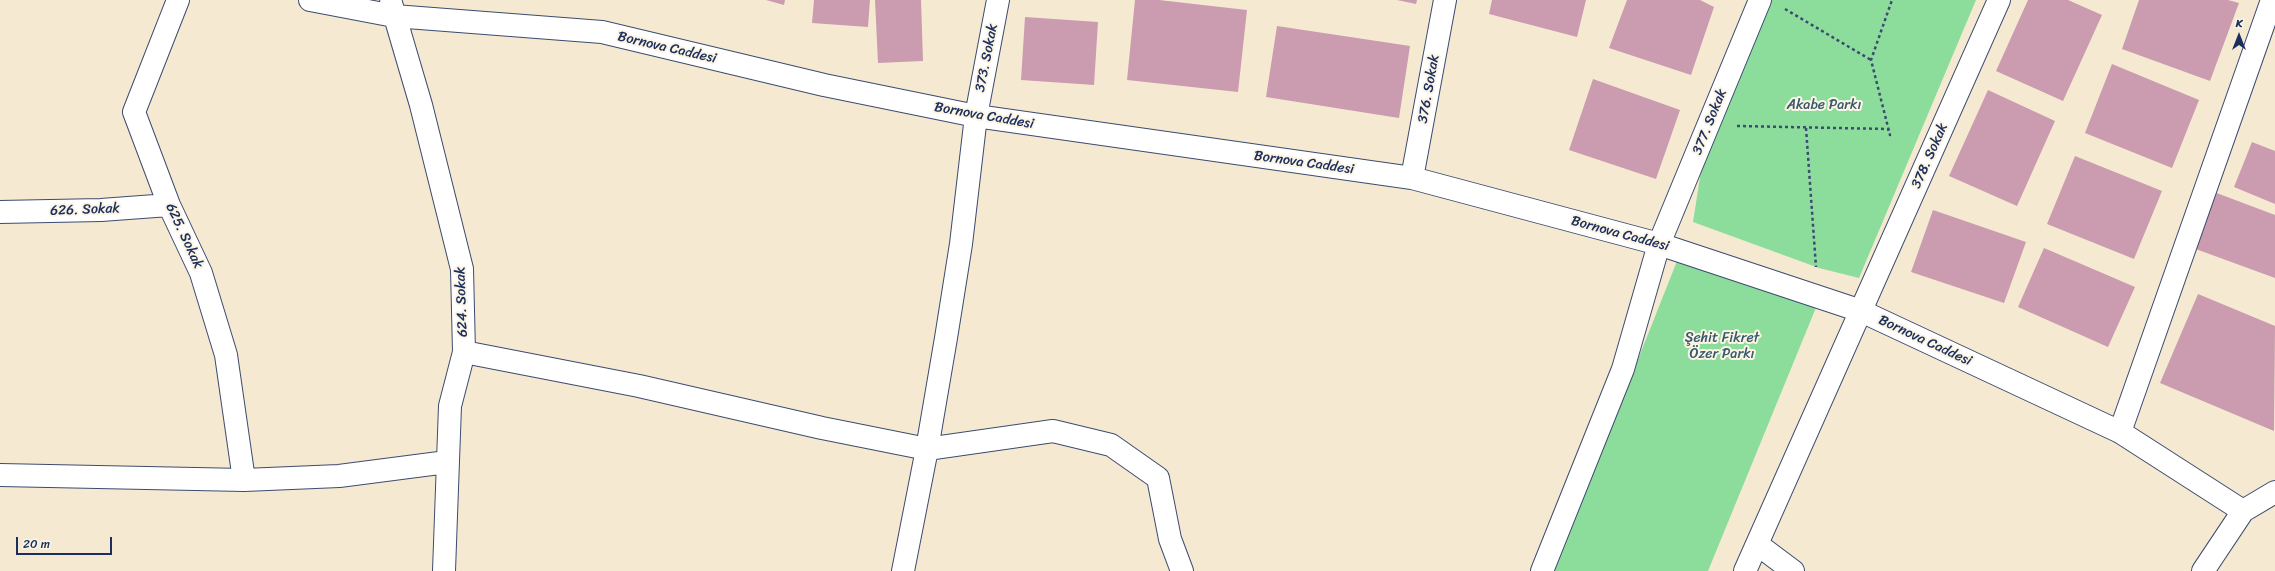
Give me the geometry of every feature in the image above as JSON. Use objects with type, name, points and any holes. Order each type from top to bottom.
[{"type":"street","name":"625. Sokak","points":[[178,0],[134,112],[169,206],[201,273],[226,355],[244,480]]},
{"type":"street","name":"Bornova Caddesi","points":[[310,0],[602,32],[824,85],[976,116],[1412,178],[1659,244],[1861,311],[2120,432],[2243,511]]},
{"type":"street","name":"373. Sokak","points":[[903,571],[928,449],[961,244],[976,116],[998,0]]},
{"type":"street","name":"376. Sokak","points":[[1412,178],[1445,0]]},
{"type":"street","name":"377. Sokak","points":[[1542,571],[1623,370],[1659,244],[1760,0]]},
{"type":"street","name":"378. Sokak","points":[[1745,571],[1999,0]]},
{"type":"street","points":[[2120,432],[2272,0]]},
{"type":"street","name":"624. Sokak","points":[[392,8],[421,105],[462,269],[464,352],[450,406],[444,571]]},
{"type":"street","name":"626. Sokak","points":[[0,212],[101,210],[169,206]]},
{"type":"street","points":[[464,352],[639,386],[822,428],[928,449],[1053,431],[1111,444],[1158,478],[1170,539],[1182,571]]},
{"type":"street","points":[[0,475],[244,480],[339,476],[448,462]]},
{"type":"street","points":[[2203,571],[2243,511],[2275,492]]},
{"type":"street","points":[[1757,544],[1793,571]]},
{"type":"path","points":[[1708,126],[1888,129],[1890,135],[1871,60],[1892,0]]},
{"type":"path","points":[[1783,8],[1871,60]]},
{"type":"path","points":[[1806,128],[1818,297]]},
{"type":"green space","name":"Akabe Parkı","points":[[1760,0],[1976,0],[1859,278],[1819,268],[1693,222],[1708,126]]},
{"type":"green space","name":"Şehit Fikret Özer Parkı","points":[[1679,256],[1822,293],[1708,571],[1554,571]]},
{"type":"building","points":[[766,0],[785,0],[784,5]]},
{"type":"building","points":[[814,0],[870,0],[868,27],[812,23]]},
{"type":"building","points":[[875,0],[921,0],[923,61],[878,63]]},
{"type":"building","points":[[1135,0],[1159,0],[1247,10],[1238,92],[1127,80]]},
{"type":"building","points":[[1397,0],[1417,0],[1416,4]]},
{"type":"building","points":[[1492,0],[1586,0],[1577,37],[1489,14]]},
{"type":"building","points":[[1627,0],[1700,0],[1714,7],[1691,75],[1609,48]]},
{"type":"building","points":[[2028,0],[2068,0],[2102,15],[2063,101],[1996,71]]},
{"type":"building","points":[[2139,0],[2228,0],[2239,3],[2210,81],[2122,49]]},
{"type":"building","points":[[1025,17],[1098,22],[1094,85],[1021,80]]},
{"type":"building","points":[[1277,26],[1410,46],[1399,118],[1266,97]]},
{"type":"building","points":[[2112,64],[2199,100],[2172,168],[2085,133]]},
{"type":"building","points":[[1593,79],[1680,110],[1656,179],[1569,150]]},
{"type":"building","points":[[1988,90],[2055,121],[2017,206],[1949,176]]},
{"type":"building","points":[[2252,142],[2275,151],[2275,204],[2234,187]]},
{"type":"building","points":[[2075,156],[2162,191],[2134,259],[2047,224]]},
{"type":"building","points":[[2214,192],[2275,215],[2275,278],[2193,248]]},
{"type":"building","points":[[1933,210],[2026,242],[2004,303],[1911,272]]},
{"type":"building","points":[[2044,248],[2135,287],[2108,347],[2018,307]]},
{"type":"building","points":[[2198,294],[2275,326],[2274,431],[2160,383]]}]
